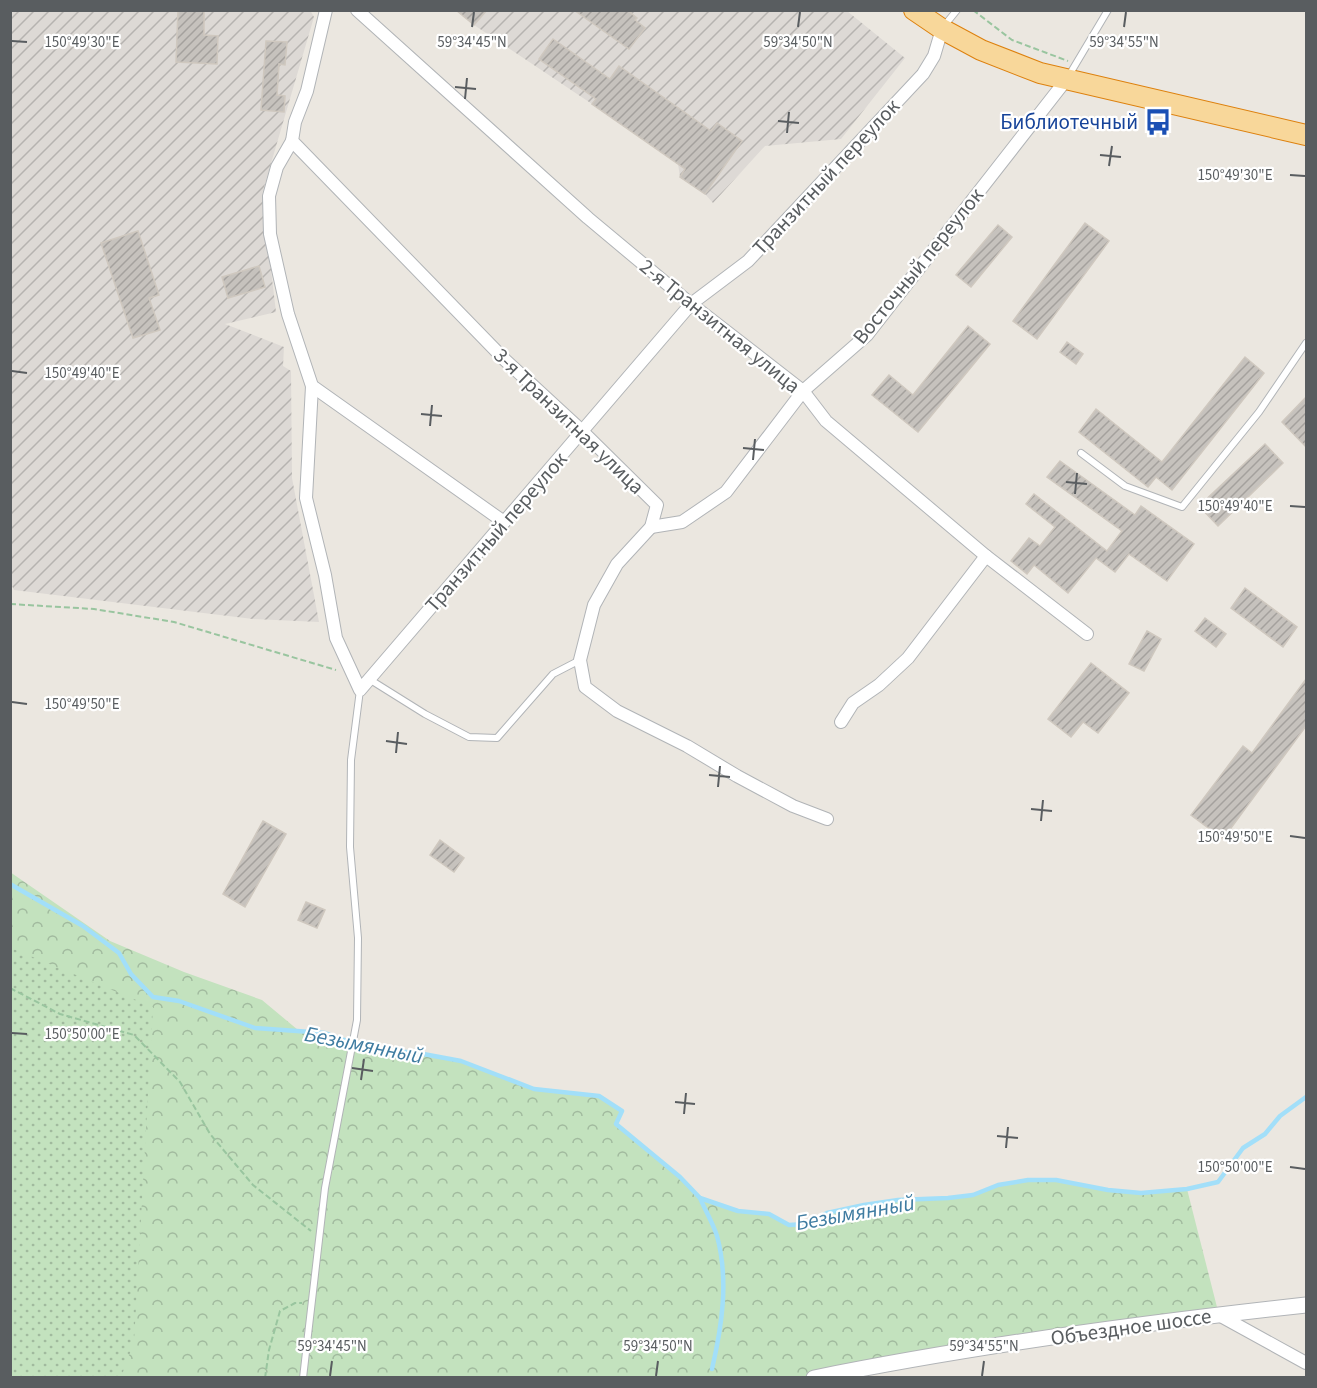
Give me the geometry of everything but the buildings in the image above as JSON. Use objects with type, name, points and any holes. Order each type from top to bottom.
[{"type":"highway","points":[[914,10],[942,29],[1000,59],[1071,71],[1306,135]]},
{"type":"street","points":[[326,10],[307,91],[292,141],[277,167],[269,196],[270,234],[288,314],[312,386],[306,498],[325,575],[336,638],[360,690]]},
{"type":"street","name":"2-я Транзитная улица","points":[[357,10],[588,218],[691,304],[803,391],[826,422],[986,556],[1087,634]]},
{"type":"street","name":"Транзитный переулок","points":[[360,690],[691,304],[748,261],[922,74],[934,56],[942,29]]},
{"type":"street","name":"Восточный переулок","points":[[651,527],[682,522],[726,492],[803,391],[867,335],[1071,71]]},
{"type":"street","name":"3-я Транзитная улица","points":[[292,141],[505,360],[657,505],[651,527]]},
{"type":"street","points":[[312,386],[504,522]]},
{"type":"street","points":[[651,527],[617,564],[594,605],[579,660],[585,687],[617,711],[687,746],[793,806],[827,819]]},
{"type":"street","points":[[841,722],[853,703],[879,685],[908,658],[986,556]]},
{"type":"street","name":"Объездное шоссе","points":[[814,1377],[1073,1333],[1306,1305]]},
{"type":"street","points":[[1219,1315],[1306,1363]]},
{"type":"lane","points":[[942,29],[957,10]]},
{"type":"lane","points":[[1071,71],[1108,10]]},
{"type":"lane","points":[[1081,453],[1125,486],[1182,507],[1259,412],[1306,343]]},
{"type":"lane","points":[[369,679],[425,714],[469,737],[497,738],[553,674],[579,660]]},
{"type":"lane","points":[[303,1377],[325,1188],[357,1020],[358,938],[350,847],[351,760],[360,690]]},
{"type":"path","points":[[973,10],[1012,40],[1071,71]]},
{"type":"path","points":[[10,604],[94,609],[174,622],[353,675]]},
{"type":"path","points":[[10,987],[60,1014],[134,1035],[180,1082],[210,1134],[253,1185],[320,1238]]},
{"type":"path","points":[[265,1377],[269,1350],[280,1311],[295,1303],[313,1305]]},
{"type":"shaded area","points":[[310,10],[314,17],[262,194],[276,312],[225,324],[284,347],[283,366],[291,371],[292,478],[319,622],[253,619],[14,590],[11,584],[10,11]]},
{"type":"shaded area","points":[[456,11],[847,11],[905,58],[841,139],[765,146],[713,203],[705,194],[680,177],[678,164]]},
{"type":"green space","points":[[10,872],[110,941],[184,972],[262,1000],[298,1030],[325,1033],[370,1049],[418,1053],[461,1061],[534,1089],[599,1096],[622,1111],[616,1124],[680,1177],[700,1198],[738,1211],[769,1214],[789,1225],[806,1224],[827,1213],[864,1205],[898,1200],[973,1195],[998,1185],[1028,1180],[1056,1180],[1108,1190],[1141,1193],[1187,1189],[1219,1315],[814,1377],[11,1377]]},
{"type":"green space","points":[[11,948],[153,1007],[134,1342],[121,1377],[11,1377]]},
{"type":"waterway","name":"Безымянный","points":[[10,884],[83,926],[119,953],[131,974],[153,997],[179,1001],[255,1028],[325,1033],[370,1049],[418,1053],[461,1061],[534,1089],[599,1096],[622,1111],[616,1124],[680,1177],[700,1198],[738,1211],[769,1214],[789,1225],[806,1224],[827,1213],[864,1205],[898,1200],[973,1195],[998,1185],[1028,1180],[1056,1180],[1108,1190],[1141,1193],[1187,1189],[1218,1182],[1243,1148],[1265,1134],[1280,1116],[1306,1097]]},
{"type":"waterway","points":[[700,1198],[717,1236],[723,1269],[723,1303],[712,1369]]},
{"type":"place","name":"Библиотечный","points":[[1158,122]]}]
